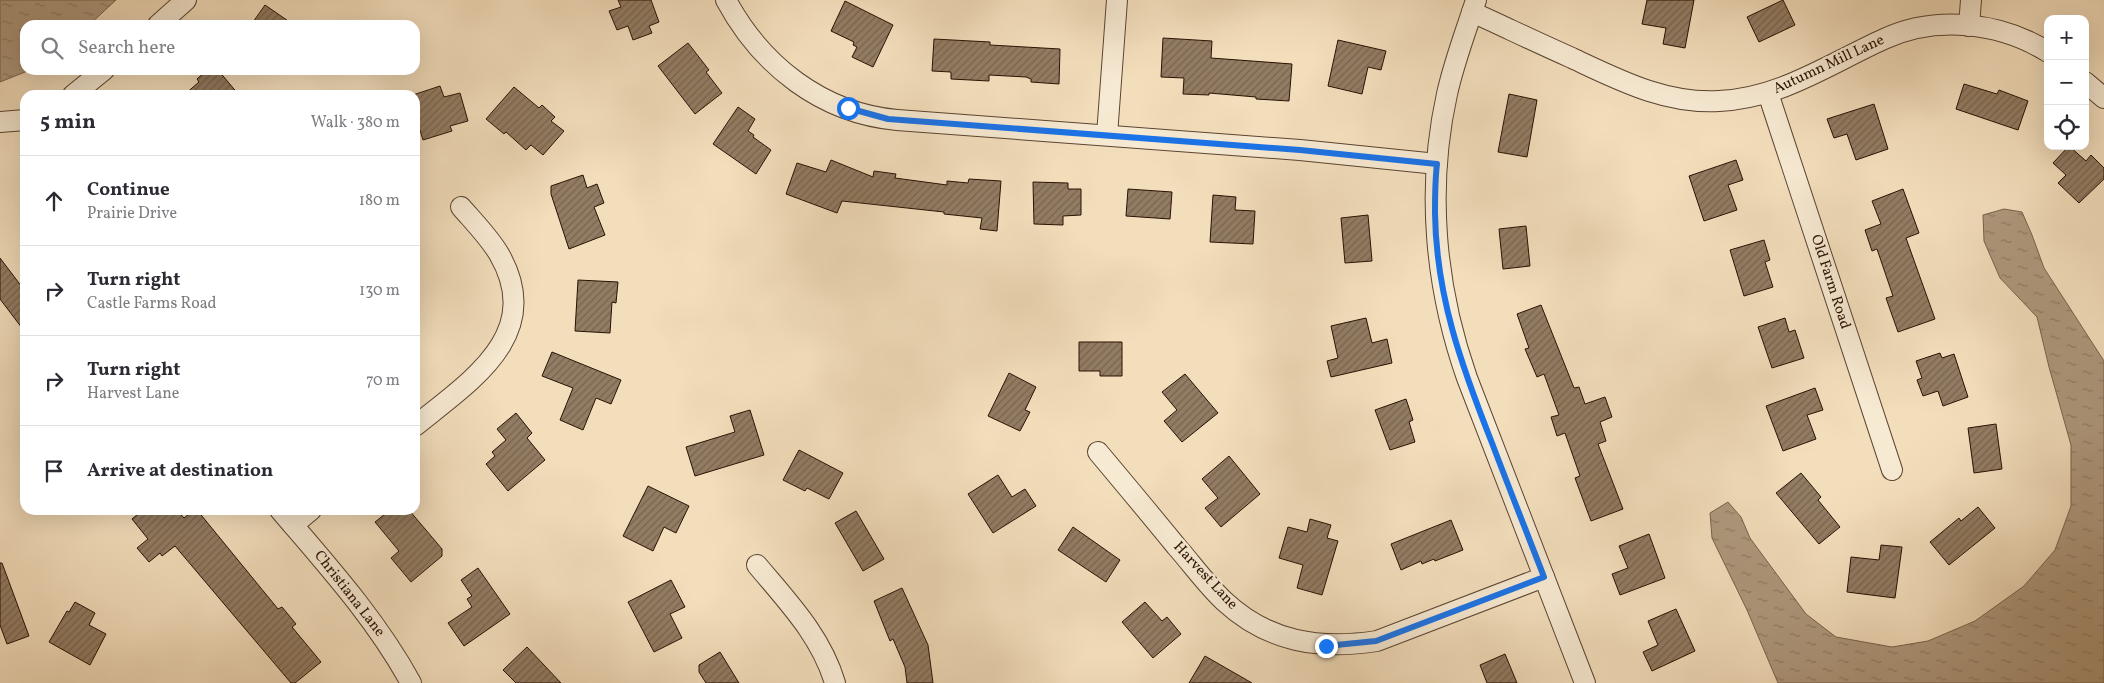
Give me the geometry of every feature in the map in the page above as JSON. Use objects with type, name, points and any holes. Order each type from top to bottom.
[{"type":"street","points":[[164,20],[186,0]]},
{"type":"street","points":[[726,0],[745,32],[779,69],[803,88],[830,102],[888,119],[1290,149],[1437,164]]},
{"type":"street","points":[[1107,135],[1117,0]]},
{"type":"street","points":[[1970,26],[1971,0]]},
{"type":"street","points":[[1474,6],[1447,92],[1437,164],[1435,195],[1437,246],[1442,287],[1451,328],[1467,378],[1585,683]]},
{"type":"street","name":"Autumn Mill Lane","points":[[1474,6],[1626,84],[1655,94],[1680,99],[1719,101],[1749,98],[1768,93],[1798,83],[1886,38],[1904,32],[1950,24],[1998,30],[2016,36],[2044,50]]},
{"type":"street","points":[[80,90],[98,75]]},
{"type":"street","points":[[2089,85],[2104,98]]},
{"type":"street","name":"Old Farm Road","points":[[1768,93],[1892,470]]},
{"type":"street","points":[[0,122],[20,120]]},
{"type":"street","points":[[420,422],[483,369],[504,341],[510,322],[512,292],[505,267],[493,246],[461,207]]},
{"type":"street","name":"Harvest Lane","points":[[1098,452],[1217,594],[1248,620],[1286,638],[1306,643],[1336,646],[1376,641],[1544,577]]},
{"type":"street","name":"Christiana Lane","points":[[287,518],[368,615],[385,639],[411,683]]},
{"type":"street","points":[[757,565],[813,634],[827,660],[835,683]]},
{"type":"water","points":[[0,0],[116,0],[94,20],[20,20],[20,74],[0,82]]},
{"type":"water","points":[[2004,209],[2022,212],[2044,268],[2104,361],[2104,683],[1778,683],[1747,610],[1712,538],[1710,513],[1728,502],[1741,517],[1750,538],[1806,614],[1836,637],[1892,647],[1928,641],[1975,621],[2024,586],[2055,550],[2071,506],[2071,445],[2037,317],[2000,278],[1984,241],[1983,215]]},
{"type":"building","points":[[618,0],[651,0],[659,22],[649,26],[652,33],[633,40],[628,26],[617,30],[609,11],[621,7]]},
{"type":"building","points":[[1647,0],[1694,0],[1685,48],[1663,44],[1666,28],[1642,24]]},
{"type":"building","points":[[1783,0],[1795,25],[1759,42],[1747,17]]},
{"type":"building","points":[[845,1],[893,25],[873,67],[852,57],[857,47],[853,45],[854,42],[831,31]]},
{"type":"building","points":[[265,5],[287,20],[254,20]]},
{"type":"building","points":[[1163,38],[1212,41],[1211,58],[1292,64],[1289,101],[1209,93],[1209,95],[1183,94],[1184,78],[1161,77]]},
{"type":"building","points":[[934,39],[990,42],[990,45],[1060,49],[1059,84],[1031,82],[1031,79],[1026,77],[989,75],[989,81],[951,79],[951,72],[932,71]]},
{"type":"building","points":[[1338,40],[1386,51],[1381,70],[1368,67],[1362,94],[1328,86]]},
{"type":"building","points":[[688,43],[709,70],[706,72],[722,93],[695,114],[658,66]]},
{"type":"building","points":[[201,75],[222,75],[235,90],[190,90],[199,82],[197,79]]},
{"type":"building","points":[[1964,84],[1997,94],[1999,90],[2028,101],[2018,130],[1956,109]]},
{"type":"building","points":[[440,86],[444,97],[460,93],[468,121],[450,126],[452,131],[423,140],[420,130],[420,93]]},
{"type":"building","points":[[514,87],[539,108],[542,105],[555,117],[551,121],[564,131],[543,155],[531,145],[526,150],[506,132],[504,134],[486,119]]},
{"type":"building","points":[[1509,94],[1537,100],[1527,157],[1498,152]]},
{"type":"building","points":[[1874,104],[1888,149],[1856,160],[1847,134],[1834,138],[1827,119]]},
{"type":"building","points":[[738,107],[755,119],[748,131],[771,150],[756,174],[713,144]]},
{"type":"building","points":[[2065,150],[2074,150],[2086,161],[2091,155],[2104,168],[2104,179],[2079,203],[2058,183],[2066,175],[2053,163]]},
{"type":"building","points":[[831,160],[873,177],[874,171],[896,174],[895,178],[947,185],[947,181],[968,183],[969,179],[1001,181],[997,231],[980,229],[982,218],[842,201],[837,213],[786,194],[797,163],[826,172]]},
{"type":"building","points":[[1736,160],[1743,180],[1728,185],[1737,210],[1704,221],[1689,176]]},
{"type":"building","points":[[583,175],[587,188],[597,184],[604,203],[594,207],[605,235],[569,249],[551,194],[551,186]]},
{"type":"building","points":[[1033,182],[1068,183],[1068,189],[1081,189],[1081,215],[1063,216],[1063,225],[1034,224]]},
{"type":"building","points":[[1128,189],[1172,192],[1170,219],[1126,216]]},
{"type":"building","points":[[1903,189],[1919,233],[1906,238],[1935,319],[1898,332],[1886,298],[1893,296],[1877,249],[1872,251],[1865,230],[1881,224],[1872,201]]},
{"type":"building","points":[[1213,195],[1236,197],[1235,210],[1255,211],[1253,244],[1210,242]]},
{"type":"building","points":[[1368,215],[1372,261],[1345,263],[1341,218]]},
{"type":"building","points":[[1526,226],[1530,266],[1503,269],[1499,229]]},
{"type":"building","points":[[1764,240],[1770,260],[1765,262],[1773,287],[1744,296],[1730,250]]},
{"type":"building","points":[[0,258],[20,284],[20,325],[0,299]]},
{"type":"building","points":[[578,280],[618,282],[616,303],[612,302],[610,333],[575,331]]},
{"type":"building","points":[[1541,305],[1574,388],[1579,387],[1585,404],[1605,397],[1612,417],[1600,422],[1606,441],[1598,444],[1623,509],[1591,521],[1575,478],[1580,476],[1565,433],[1557,436],[1551,417],[1559,415],[1544,374],[1537,377],[1525,349],[1529,348],[1517,314]]},
{"type":"building","points":[[1366,318],[1372,343],[1387,339],[1392,363],[1331,377],[1327,361],[1338,358],[1331,326]]},
{"type":"building","points":[[1785,318],[1789,332],[1795,330],[1804,358],[1772,368],[1758,327]]},
{"type":"building","points":[[1079,342],[1122,342],[1122,376],[1100,376],[1100,371],[1079,371]]},
{"type":"building","points":[[552,352],[621,380],[611,404],[596,398],[583,430],[560,420],[573,388],[542,376]]},
{"type":"building","points":[[1940,353],[1942,358],[1954,354],[1968,397],[1943,406],[1938,391],[1923,396],[1917,380],[1922,378],[1916,361]]},
{"type":"building","points":[[1009,373],[1036,387],[1025,410],[1030,412],[1020,431],[988,416]]},
{"type":"building","points":[[1185,374],[1218,413],[1182,442],[1164,421],[1177,410],[1162,392]]},
{"type":"building","points":[[1815,388],[1823,410],[1807,415],[1816,439],[1783,451],[1766,406]]},
{"type":"building","points":[[1406,399],[1413,420],[1409,422],[1415,442],[1390,450],[1375,410]]},
{"type":"building","points":[[750,410],[764,455],[695,476],[686,447],[735,432],[730,416]]},
{"type":"building","points":[[516,413],[532,433],[527,438],[545,460],[508,491],[486,464],[495,456],[492,452],[506,440],[497,429]]},
{"type":"building","points":[[1996,424],[2002,469],[1974,473],[1968,428]]},
{"type":"building","points":[[799,450],[843,473],[829,499],[807,488],[805,491],[783,480]]},
{"type":"building","points":[[1229,456],[1260,494],[1221,527],[1205,508],[1218,498],[1202,479]]},
{"type":"building","points":[[1801,473],[1821,497],[1818,500],[1840,527],[1819,544],[1776,493]]},
{"type":"building","points":[[998,475],[1012,497],[1025,489],[1036,506],[993,533],[968,494]]},
{"type":"building","points":[[648,486],[689,506],[676,533],[664,527],[653,551],[623,536]]},
{"type":"building","points":[[1978,507],[1995,528],[1949,565],[1930,542],[1959,518],[1961,521]]},
{"type":"building","points":[[856,511],[884,559],[863,571],[835,523]]},
{"type":"building","points":[[137,515],[181,515],[184,518],[188,515],[201,515],[278,609],[282,607],[296,624],[292,627],[321,662],[295,683],[291,683],[175,546],[162,556],[160,553],[149,562],[137,548],[148,539],[132,519]]},
{"type":"building","points":[[384,515],[413,515],[442,549],[442,556],[411,582],[391,558],[399,551],[375,522]]},
{"type":"building","points":[[1310,519],[1331,525],[1327,538],[1338,541],[1322,595],[1297,588],[1303,565],[1279,558],[1288,527],[1307,532]]},
{"type":"building","points":[[1451,520],[1463,550],[1435,561],[1434,559],[1422,564],[1421,561],[1401,570],[1391,544]]},
{"type":"building","points":[[1073,527],[1120,560],[1106,582],[1058,550]]},
{"type":"building","points":[[1649,534],[1665,578],[1620,595],[1612,574],[1628,568],[1619,546]]},
{"type":"building","points":[[1881,545],[1902,547],[1895,598],[1847,592],[1851,557],[1879,560]]},
{"type":"building","points":[[0,563],[2,563],[29,636],[7,644],[0,625]]},
{"type":"building","points":[[478,568],[510,614],[464,646],[448,623],[472,607],[467,599],[472,596],[461,580]]},
{"type":"building","points":[[671,580],[685,607],[670,614],[682,638],[654,652],[628,602]]},
{"type":"building","points":[[902,588],[928,645],[933,683],[907,683],[905,667],[893,639],[890,641],[874,601]]},
{"type":"building","points":[[75,602],[95,613],[89,625],[106,634],[90,665],[49,642],[67,611],[69,612]]},
{"type":"building","points":[[1145,602],[1162,621],[1167,617],[1181,634],[1153,658],[1122,622]]},
{"type":"building","points":[[1676,609],[1695,651],[1652,671],[1643,652],[1658,645],[1648,621]]},
{"type":"building","points":[[527,647],[561,683],[516,683],[503,670]]},
{"type":"building","points":[[720,652],[739,683],[706,683],[699,672],[699,665]]},
{"type":"building","points":[[1505,654],[1517,683],[1487,683],[1480,665]]},
{"type":"building","points":[[1205,656],[1252,683],[1189,683]]},
{"type":"route","points":[[848,108],[888,119],[1300,150],[1437,164],[1435,195],[1437,246],[1448,318],[1467,378],[1544,577],[1376,641],[1326,646]]}]
